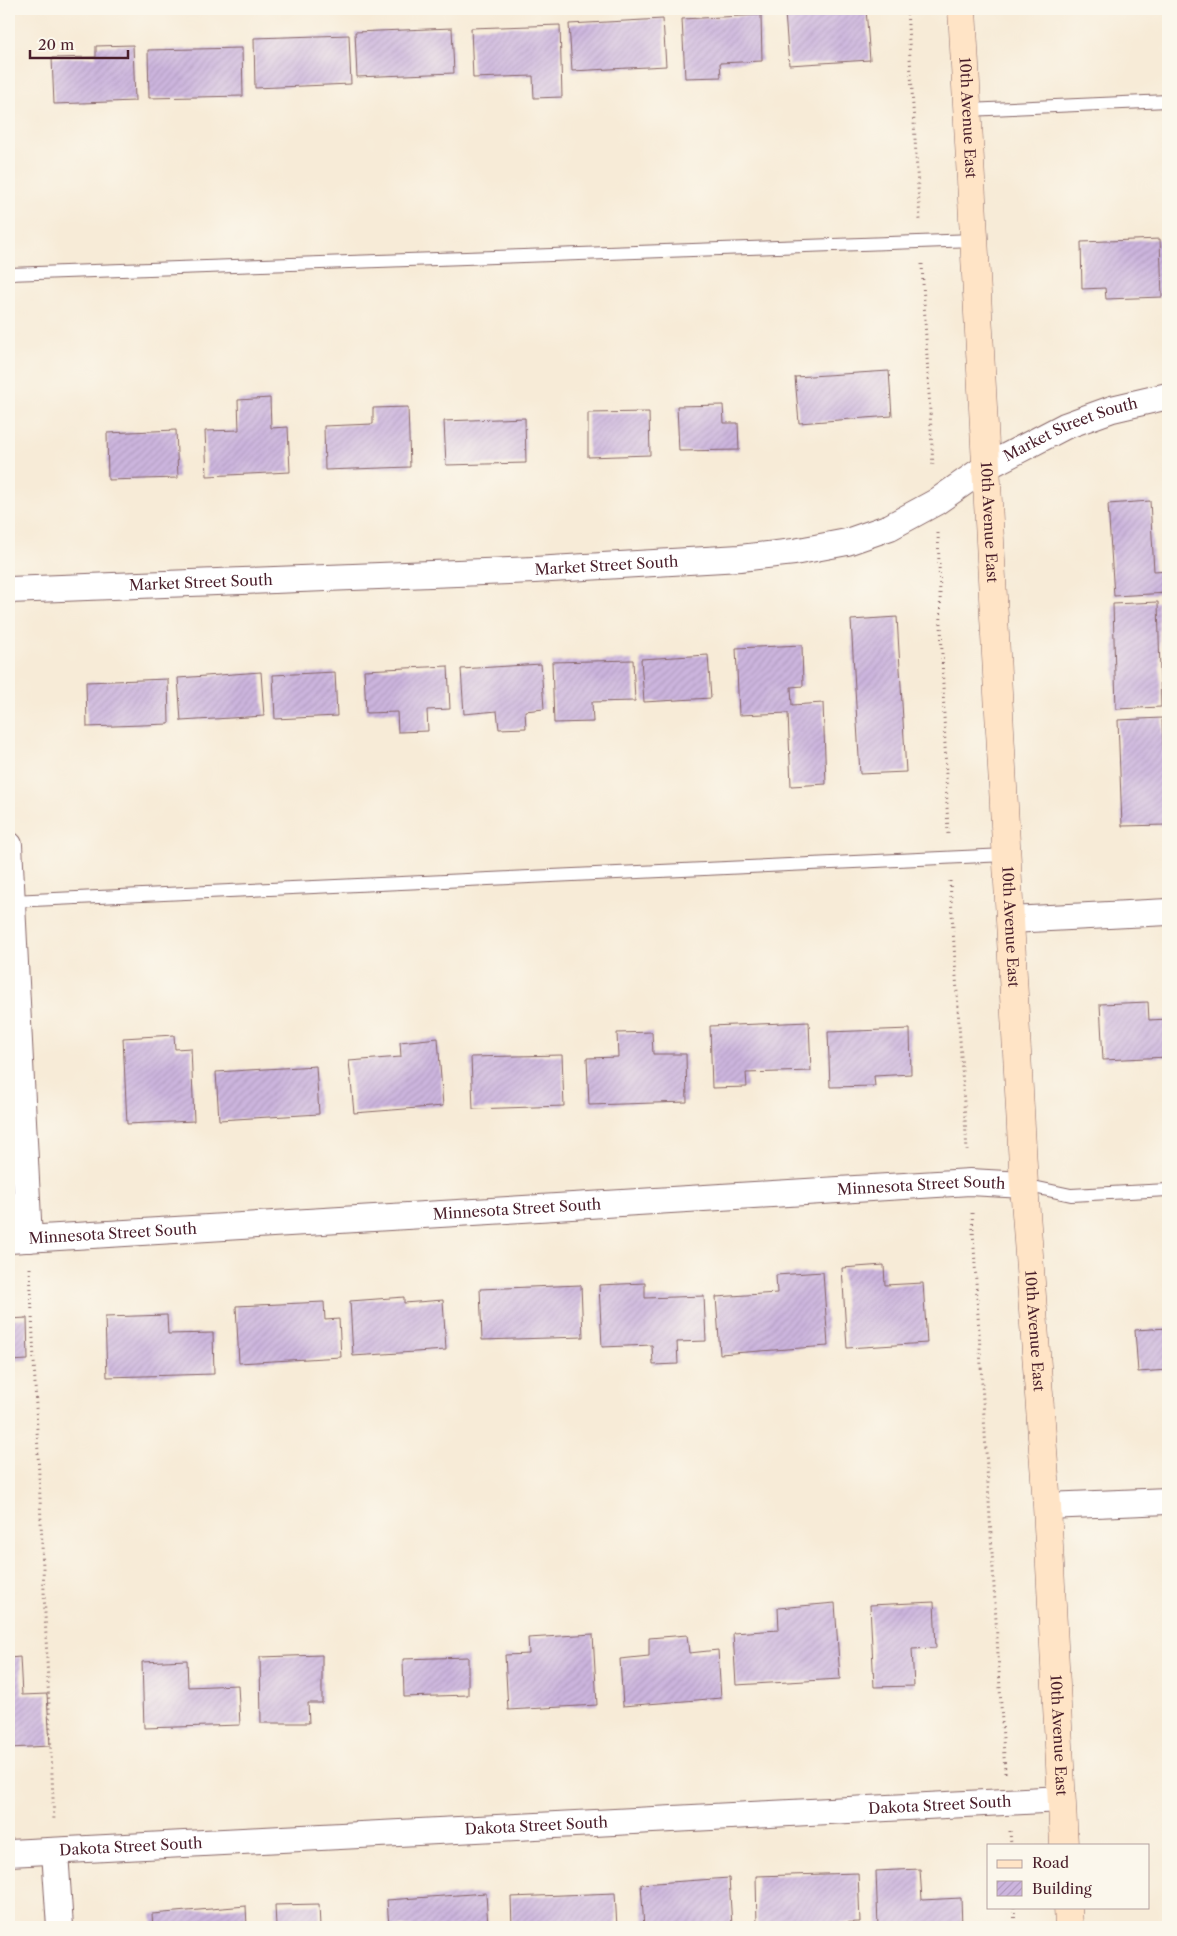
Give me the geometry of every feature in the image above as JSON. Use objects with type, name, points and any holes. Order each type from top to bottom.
[{"type":"main road","name":"10th Avenue East","points":[[962,9],[1024,1185],[1047,1506],[1064,1844]]},
{"type":"main road","points":[[1068,1908],[1069,1927]]},
{"type":"street","name":"Market Street South","points":[[9,590],[524,570],[740,558],[794,552],[847,542],[890,527],[936,502],[986,467],[1065,426],[1112,409],[1168,396]]},
{"type":"street","points":[[9,845],[12,901],[19,1240]]},
{"type":"street","points":[[1010,920],[1168,912]]},
{"type":"street","name":"Minnesota Street South","points":[[19,1240],[970,1182],[1024,1185]]},
{"type":"street","points":[[1047,1506],[1168,1501]]},
{"type":"street","name":"Dakota Street South","points":[[9,1853],[1062,1799]]},
{"type":"street","points":[[55,1852],[60,1927]]},
{"type":"lane","points":[[967,110],[1168,101]]},
{"type":"lane","points":[[9,274],[974,240]]},
{"type":"lane","points":[[12,901],[1006,855]]},
{"type":"lane","points":[[1024,1185],[1071,1195],[1168,1190]]},
{"type":"path","points":[[908,9],[940,567],[949,857],[1006,1802],[1011,1844]]},
{"type":"path","points":[[19,1240],[55,1852]]},
{"type":"path","points":[[1014,1908],[1015,1927]]},
{"type":"building","points":[[866,9],[870,60],[789,65],[785,13]]},
{"type":"building","points":[[761,15],[762,61],[720,63],[721,77],[685,78],[682,19]]},
{"type":"building","points":[[663,19],[666,66],[572,71],[569,24]]},
{"type":"building","points":[[560,25],[562,97],[534,98],[533,76],[473,78],[471,28]]},
{"type":"building","points":[[452,28],[454,73],[357,77],[355,32]]},
{"type":"building","points":[[349,35],[351,84],[255,88],[254,38]]},
{"type":"building","points":[[133,45],[135,101],[54,104],[52,58],[96,57],[96,46]]},
{"type":"building","points":[[242,48],[243,96],[149,98],[148,50]]},
{"type":"building","points":[[1160,239],[1162,297],[1106,299],[1105,288],[1082,289],[1081,242]]},
{"type":"building","points":[[889,371],[892,416],[799,423],[795,377]]},
{"type":"building","points":[[270,398],[271,428],[288,427],[290,472],[207,476],[205,431],[239,430],[238,400]]},
{"type":"building","points":[[723,405],[724,423],[738,423],[739,450],[679,451],[677,406]]},
{"type":"building","points":[[408,407],[410,467],[325,470],[324,426],[373,424],[373,408]]},
{"type":"building","points":[[649,412],[650,455],[588,457],[588,413]]},
{"type":"building","points":[[525,418],[526,463],[446,465],[444,421]]},
{"type":"building","points":[[176,430],[178,478],[108,480],[107,433]]},
{"type":"building","points":[[1150,501],[1154,571],[1168,570],[1168,593],[1114,596],[1108,504]]},
{"type":"building","points":[[1158,602],[1161,707],[1116,709],[1113,604]]},
{"type":"building","points":[[897,617],[906,772],[860,774],[851,620]]},
{"type":"building","points":[[802,645],[803,686],[791,687],[792,705],[823,703],[826,784],[791,786],[788,713],[739,715],[736,648]]},
{"type":"building","points":[[708,655],[711,698],[644,702],[641,659]]},
{"type":"building","points":[[633,660],[635,701],[592,702],[593,722],[554,723],[552,662]]},
{"type":"building","points":[[541,664],[544,709],[525,711],[526,728],[499,729],[497,711],[464,714],[461,669]]},
{"type":"building","points":[[448,666],[450,709],[427,710],[428,731],[398,732],[397,712],[366,713],[364,670]]},
{"type":"building","points":[[261,672],[264,716],[181,721],[178,678]]},
{"type":"building","points":[[335,672],[337,716],[275,719],[273,675]]},
{"type":"building","points":[[168,679],[169,724],[87,727],[86,682]]},
{"type":"building","points":[[1162,718],[1166,825],[1122,826],[1118,720]]},
{"type":"building","points":[[1148,1002],[1149,1020],[1168,1019],[1168,1057],[1103,1060],[1100,1004]]},
{"type":"building","points":[[809,1022],[811,1071],[746,1073],[747,1087],[712,1088],[710,1026]]},
{"type":"building","points":[[910,1029],[911,1074],[874,1076],[875,1086],[830,1087],[828,1032]]},
{"type":"building","points":[[652,1032],[653,1054],[686,1054],[687,1102],[589,1105],[587,1058],[618,1057],[617,1033]]},
{"type":"building","points":[[174,1035],[175,1049],[191,1048],[194,1121],[127,1124],[123,1038]]},
{"type":"building","points":[[438,1038],[443,1106],[354,1113],[349,1061],[401,1057],[400,1042]]},
{"type":"building","points":[[562,1055],[564,1106],[473,1109],[471,1057]]},
{"type":"building","points":[[316,1066],[319,1114],[219,1120],[216,1072]]},
{"type":"building","points":[[884,1265],[885,1285],[923,1283],[927,1343],[847,1348],[842,1268]]},
{"type":"building","points":[[823,1272],[828,1346],[720,1354],[716,1297],[777,1293],[776,1275]]},
{"type":"building","points":[[645,1283],[645,1298],[704,1296],[706,1341],[677,1342],[678,1364],[653,1365],[652,1345],[602,1347],[599,1285]]},
{"type":"building","points":[[581,1285],[583,1337],[482,1340],[480,1289]]},
{"type":"building","points":[[404,1297],[404,1303],[443,1300],[446,1350],[353,1356],[350,1301]]},
{"type":"building","points":[[324,1302],[325,1320],[339,1319],[341,1357],[239,1363],[236,1306]]},
{"type":"building","points":[[167,1315],[168,1334],[213,1333],[214,1374],[107,1377],[105,1317]]},
{"type":"building","points":[[27,1318],[28,1360],[9,1361],[9,1319]]},
{"type":"building","points":[[1168,1328],[1168,1370],[1138,1372],[1135,1330]]},
{"type":"building","points":[[10,1365],[11,1394],[9,1394]]},
{"type":"building","points":[[934,1602],[936,1648],[912,1649],[914,1686],[874,1687],[870,1605]]},
{"type":"building","points":[[835,1603],[840,1679],[736,1685],[733,1633],[779,1630],[778,1608]]},
{"type":"building","points":[[593,1634],[597,1705],[508,1710],[505,1655],[529,1654],[528,1638]]},
{"type":"building","points":[[687,1635],[689,1653],[718,1650],[721,1698],[623,1706],[620,1659],[649,1656],[649,1638]]},
{"type":"building","points":[[322,1655],[322,1703],[308,1703],[309,1723],[261,1723],[260,1657]]},
{"type":"building","points":[[20,1657],[22,1695],[47,1694],[50,1746],[9,1748],[9,1658]]},
{"type":"building","points":[[468,1657],[468,1695],[404,1697],[403,1659]]},
{"type":"building","points":[[187,1660],[188,1687],[238,1685],[240,1725],[144,1728],[142,1662]]},
{"type":"building","points":[[920,1869],[922,1900],[961,1898],[962,1927],[878,1927],[876,1871]]},
{"type":"building","points":[[858,1873],[860,1922],[757,1926],[756,1876]]},
{"type":"building","points":[[729,1878],[732,1926],[644,1927],[641,1884]]},
{"type":"building","points":[[486,1893],[488,1927],[389,1927],[387,1900]]},
{"type":"building","points":[[615,1893],[617,1927],[512,1927],[511,1897]]},
{"type":"building","points":[[319,1904],[320,1927],[276,1927],[275,1905]]},
{"type":"building","points":[[246,1906],[247,1927],[153,1927],[152,1914]]}]
